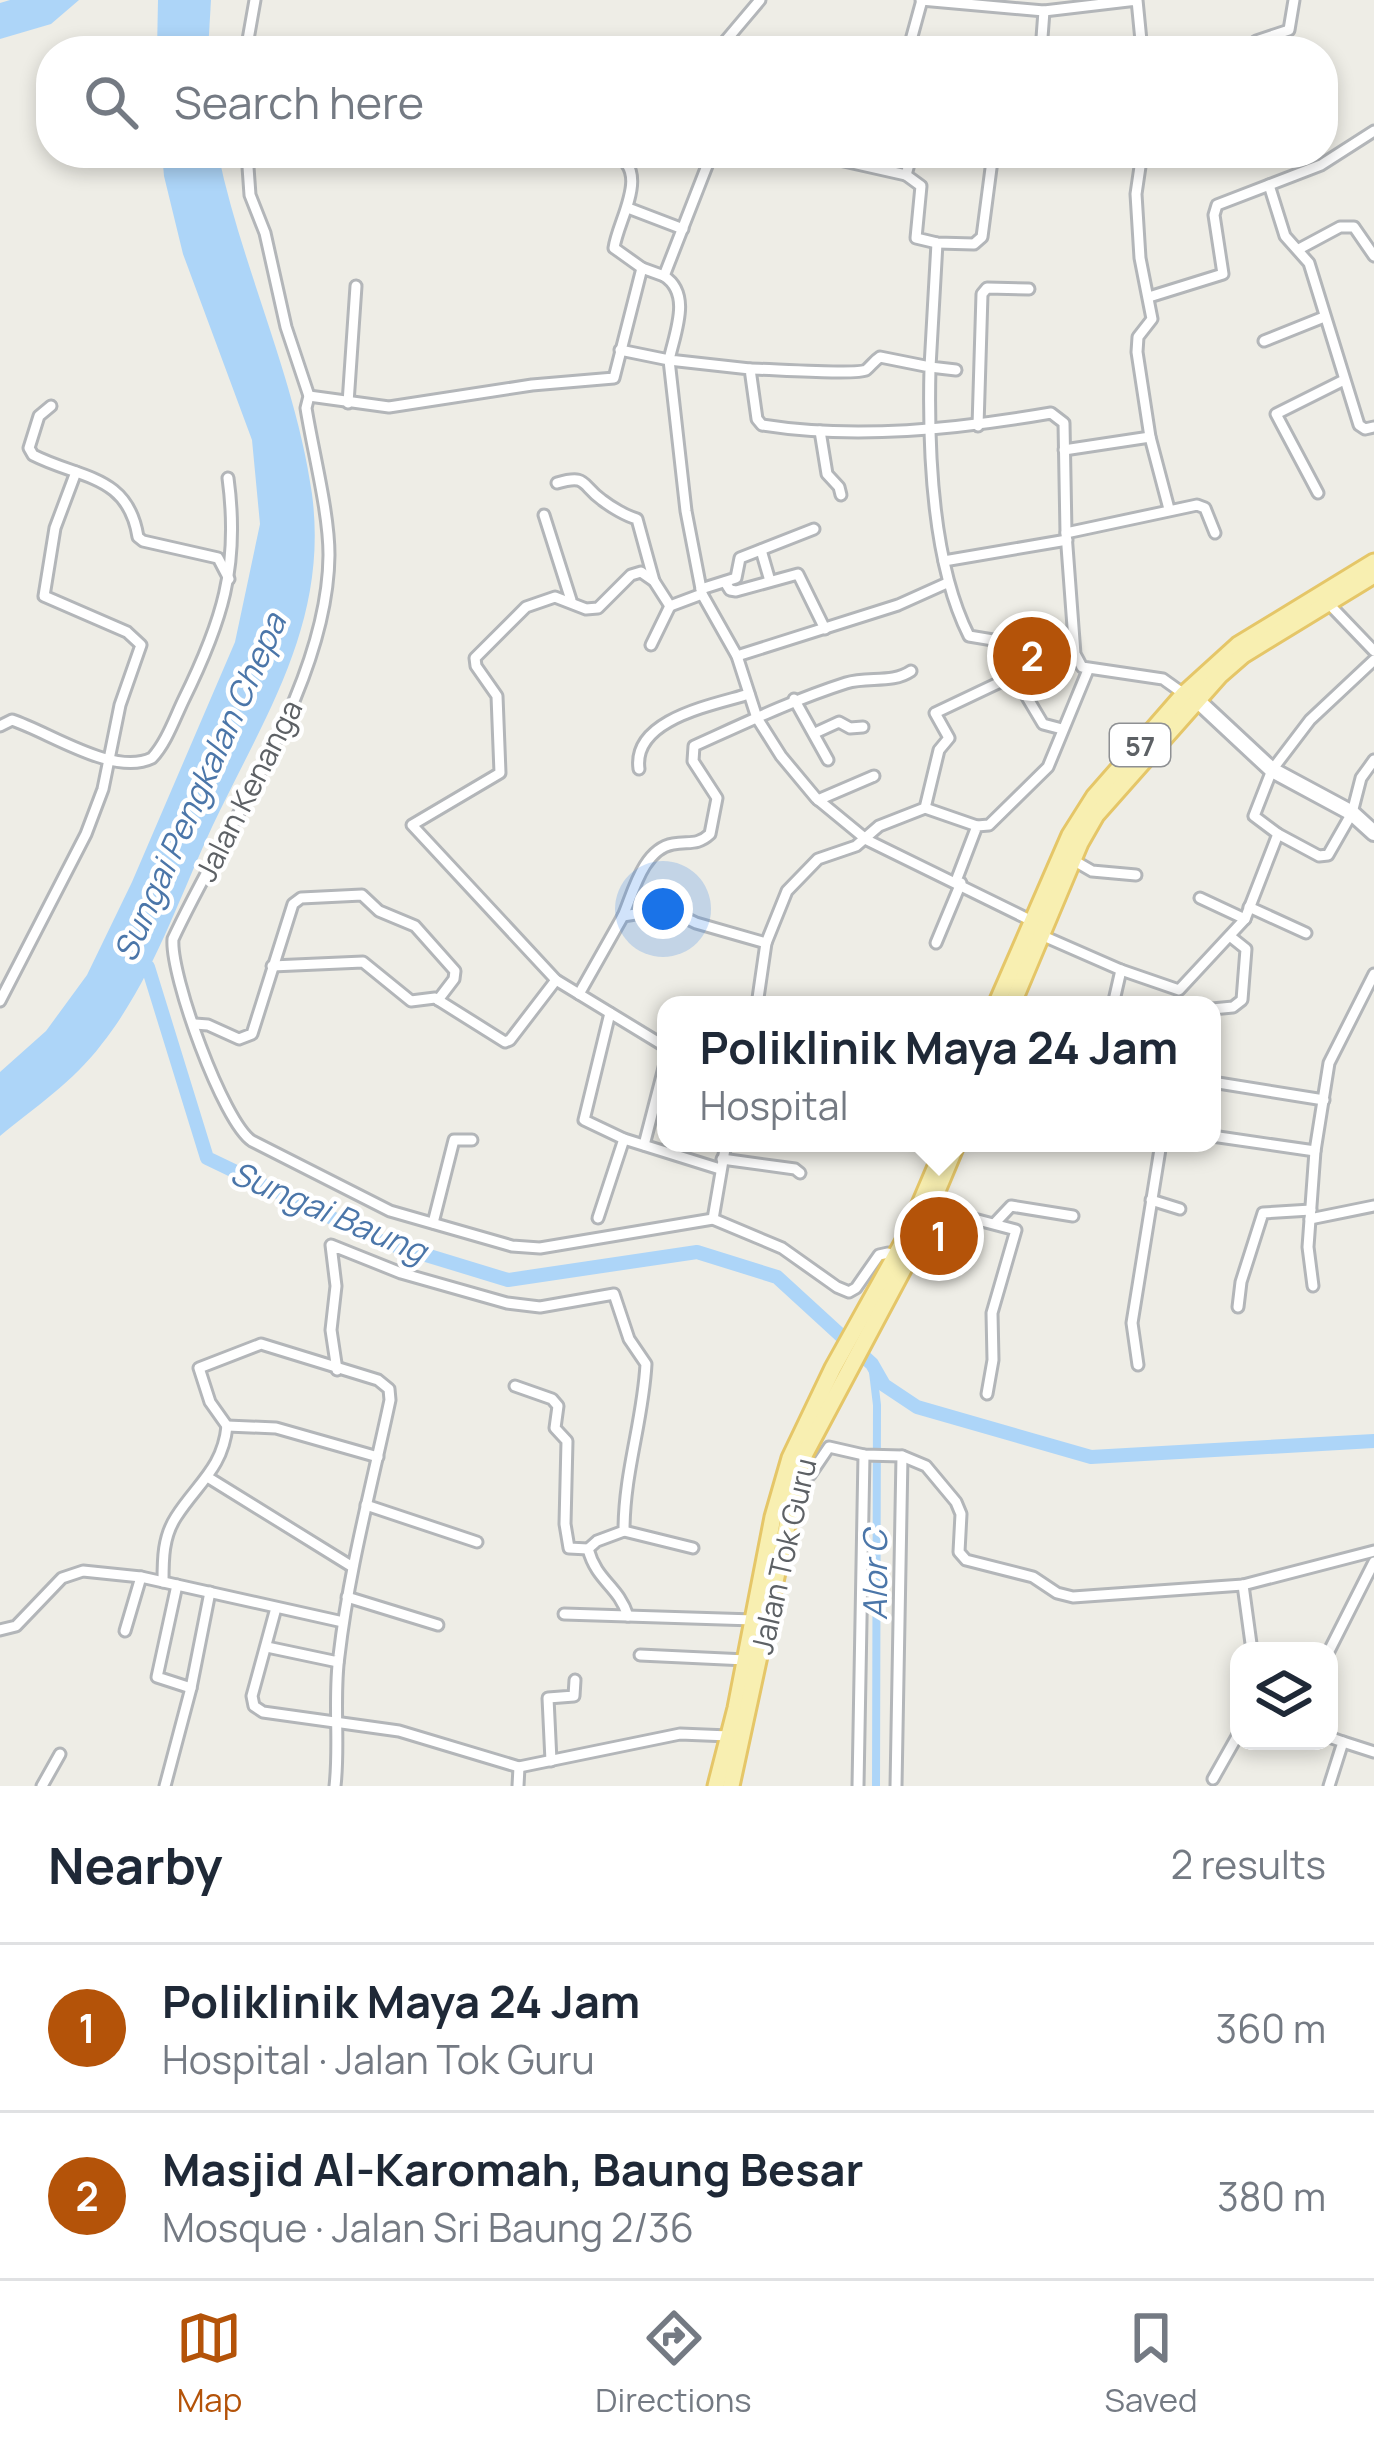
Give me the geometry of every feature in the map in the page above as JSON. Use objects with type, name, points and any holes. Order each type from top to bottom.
[{"type":"main road","name":"57","points":[[1014,996],[1030,920],[1082,814],[1238,645],[1374,562]]},
{"type":"main road","name":"57","points":[[1001,996],[1042,935],[1096,815],[1191,697],[1244,656],[1374,575]]},
{"type":"main road","name":"Jalan Tok Guru","points":[[873,1311],[941,1152]]},
{"type":"main road","name":"Jalan Tok Guru","points":[[731,1786],[729,1736],[782,1482],[800,1432],[932,1208],[942,1152]]},
{"type":"main road","name":"Jalan Tok Guru","points":[[716,1786],[730,1762],[796,1476],[838,1372]]},
{"type":"street","points":[[249,36],[255,0]]},
{"type":"street","points":[[730,36],[760,0]]},
{"type":"street","points":[[912,36],[922,0],[1044,10],[1137,0],[1141,36]]},
{"type":"street","points":[[1271,36],[1289,30],[1294,0]]},
{"type":"street","points":[[1042,36],[1044,10]]},
{"type":"street","points":[[1338,154],[1374,131]]},
{"type":"street","name":"Jalan Kenanga","points":[[248,168],[250,195],[266,233],[286,327],[309,396],[306,408],[329,554],[318,633],[296,697],[173,939],[174,966],[226,1111],[241,1134],[380,1207],[512,1246],[534,1249],[713,1219]]},
{"type":"street","points":[[630,168],[628,208],[614,248],[676,284],[681,295],[669,360],[701,591],[736,656],[757,718],[818,800],[867,840],[1030,920]]},
{"type":"street","points":[[664,276],[706,168]]},
{"type":"street","points":[[875,168],[906,175],[920,186],[915,237],[937,244],[981,240],[991,168]]},
{"type":"street","points":[[906,175],[908,168]]},
{"type":"street","points":[[1140,168],[1136,194],[1140,258],[1153,319],[1137,342],[1150,437],[1169,509]]},
{"type":"street","points":[[1149,297],[1219,278],[1224,268],[1215,208],[1313,168]]},
{"type":"street","points":[[1269,185],[1283,232],[1309,263],[1359,425],[1374,428]]},
{"type":"street","points":[[628,208],[683,230]]},
{"type":"street","points":[[1299,249],[1340,227],[1354,226],[1374,256]]},
{"type":"street","points":[[937,244],[930,368],[946,583],[969,636],[993,640],[1045,726],[1062,729]]},
{"type":"street","points":[[309,396],[389,407],[614,378],[642,268]]},
{"type":"street","points":[[349,404],[356,286]]},
{"type":"street","points":[[978,426],[982,294],[987,288],[1029,289]]},
{"type":"street","points":[[1264,341],[1324,317]]},
{"type":"street","points":[[620,350],[750,370],[829,369],[841,374],[863,371],[880,357],[956,370]]},
{"type":"street","points":[[750,370],[760,424],[820,431],[978,426],[1051,413],[1064,423],[1075,654],[1088,670],[1163,679],[1191,697],[1272,770],[1352,813],[1374,833]]},
{"type":"street","points":[[1318,493],[1276,413],[1344,380]]},
{"type":"street","points":[[52,406],[39,416],[29,452],[96,480],[128,503],[143,541],[218,558],[229,579]]},
{"type":"street","points":[[820,431],[826,474],[841,495]]},
{"type":"street","points":[[1064,450],[1150,437]]},
{"type":"street","points":[[0,1001],[86,834],[140,642],[44,596],[55,528],[76,472]]},
{"type":"street","points":[[0,726],[12,720],[68,748],[111,758],[146,762],[159,751],[195,677],[229,579],[235,532],[228,478]]},
{"type":"street","points":[[557,483],[586,482],[603,501],[638,519],[654,581]]},
{"type":"street","points":[[944,561],[1132,522],[1169,509],[1202,506],[1215,533]]},
{"type":"street","points":[[544,514],[572,600]]},
{"type":"street","points":[[651,645],[670,606],[738,574],[740,558],[814,529]]},
{"type":"street","points":[[761,550],[770,581]]},
{"type":"street","points":[[657,1042],[556,980],[412,827],[413,822],[501,771],[497,696],[476,666],[477,655],[526,607],[555,597],[586,609],[598,608],[632,574],[643,572],[670,606]]},
{"type":"street","points":[[725,582],[734,592],[800,575],[825,628]]},
{"type":"street","points":[[736,656],[898,605],[946,583]]},
{"type":"street","points":[[1328,603],[1374,655],[1310,720],[1272,770],[1254,816],[1278,834],[1326,856],[1352,813],[1361,778],[1374,760]]},
{"type":"street","points":[[758,996],[766,943],[786,893],[817,860],[867,840],[879,826],[926,808],[977,826],[989,825],[1048,766],[1088,670]]},
{"type":"street","points":[[579,994],[655,852],[674,844],[698,843],[710,834],[716,793],[693,761],[694,746],[794,699],[860,679],[890,679],[911,671]]},
{"type":"street","points":[[926,808],[939,750],[949,738],[935,713],[1013,676]]},
{"type":"street","points":[[639,769],[638,758],[651,732],[696,710],[749,694]]},
{"type":"street","points":[[794,699],[828,760]]},
{"type":"street","points":[[814,733],[836,722],[863,727]]},
{"type":"street","points":[[818,800],[874,776]]},
{"type":"street","points":[[936,944],[977,826]]},
{"type":"street","points":[[1042,935],[1179,990],[1245,919],[1278,834]]},
{"type":"street","points":[[1073,860],[1092,871],[1136,875]]},
{"type":"street","points":[[195,1024],[239,1039],[250,1036],[296,900],[358,895],[379,911],[415,926],[454,968],[456,976],[438,1000]]},
{"type":"street","points":[[1200,898],[1245,919]]},
{"type":"street","points":[[1249,907],[1306,933]]},
{"type":"street","points":[[623,916],[666,909],[766,943]]},
{"type":"street","points":[[1221,1008],[1242,1000],[1246,950],[1231,937]]},
{"type":"street","points":[[272,966],[368,964],[413,1002],[438,1000],[505,1042],[556,980]]},
{"type":"street","points":[[1115,996],[1121,970]]},
{"type":"street","points":[[1313,1286],[1308,1247],[1315,1151],[1332,1052],[1374,974]]},
{"type":"street","points":[[610,1013],[583,1117],[588,1124],[657,1148]]},
{"type":"street","points":[[1221,1083],[1324,1100]]},
{"type":"street","points":[[644,1145],[657,1095]]},
{"type":"street","points":[[1221,1137],[1315,1151]]},
{"type":"street","points":[[598,1218],[624,1139]]},
{"type":"street","points":[[433,1222],[454,1141],[472,1140]]},
{"type":"street","points":[[672,1152],[721,1164],[795,1169],[800,1174]]},
{"type":"street","points":[[724,1152],[713,1219],[782,1248],[845,1291],[856,1288],[879,1255],[888,1253],[895,1258]]},
{"type":"street","points":[[1138,1364],[1132,1323],[1159,1152]]},
{"type":"street","points":[[1150,1200],[1180,1209]]},
{"type":"street","points":[[995,1223],[1010,1206],[1073,1216]]},
{"type":"street","points":[[1238,1307],[1263,1213],[1311,1215],[1374,1206]]},
{"type":"street","points":[[932,1208],[1011,1226],[1017,1236],[992,1313],[993,1360],[987,1394]]},
{"type":"street","points":[[337,1370],[331,1330],[336,1286],[331,1244],[400,1273],[507,1303],[540,1307],[614,1294],[629,1339],[646,1364],[630,1453],[625,1531]]},
{"type":"street","points":[[163,1582],[168,1532],[223,1453],[227,1426],[201,1381],[199,1368],[204,1363],[261,1344],[378,1380],[389,1389],[343,1622],[334,1721],[335,1786]]},
{"type":"street","points":[[514,1386],[556,1403],[554,1428],[567,1441],[567,1543],[572,1549],[588,1549],[625,1531],[693,1548]]},
{"type":"street","points":[[227,1426],[276,1428],[378,1457]]},
{"type":"street","points":[[796,1476],[810,1475],[829,1447],[898,1456],[926,1466],[956,1502],[963,1526],[959,1552],[971,1563],[1033,1576],[1066,1597],[1243,1585],[1374,1551]]},
{"type":"street","points":[[858,1786],[866,1455]]},
{"type":"street","points":[[896,1786],[898,1456]]},
{"type":"street","points":[[209,1478],[351,1566]]},
{"type":"street","points":[[366,1505],[477,1542]]},
{"type":"street","points":[[588,1549],[595,1572],[621,1593],[628,1616]]},
{"type":"street","points":[[1334,1642],[1374,1562]]},
{"type":"street","points":[[0,1630],[16,1625],[62,1578],[83,1571],[142,1577],[343,1622]]},
{"type":"street","points":[[125,1631],[142,1577]]},
{"type":"street","points":[[177,1585],[157,1677],[191,1688]]},
{"type":"street","points":[[1243,1585],[1251,1642]]},
{"type":"street","points":[[165,1786],[210,1592]]},
{"type":"street","points":[[347,1597],[438,1624]]},
{"type":"street","points":[[276,1608],[252,1696],[254,1706],[280,1716],[399,1731],[519,1767],[680,1734],[729,1736]]},
{"type":"street","points":[[564,1614],[754,1620]]},
{"type":"street","points":[[268,1647],[338,1662]]},
{"type":"street","points":[[640,1654],[746,1660]]},
{"type":"street","points":[[551,1761],[548,1698],[574,1696],[575,1680]]},
{"type":"street","points":[[1338,1740],[1374,1752]]},
{"type":"street","points":[[1330,1786],[1343,1742]]},
{"type":"street","points":[[1213,1779],[1230,1749]]},
{"type":"street","points":[[60,1754],[43,1784],[60,1786]]},
{"type":"street","points":[[518,1786],[519,1767]]},
{"type":"water","points":[[79,0],[51,24],[0,39],[0,3]]},
{"type":"water","points":[[158,0],[211,0],[209,36],[157,36]]},
{"type":"water","name":"Sungai Pengkalan Chepa","points":[[163,168],[221,168],[304,451],[315,541],[311,585],[288,668],[135,994],[79,1070],[0,1136],[0,1072],[46,1031],[87,975],[132,882],[235,642],[260,524],[252,440],[183,254]]},
{"type":"waterway","name":"Sungai Baung","points":[[148,967],[207,1158],[380,1241],[508,1280],[697,1252],[777,1277],[872,1364],[884,1385],[917,1407],[1091,1457],[1374,1441]]},
{"type":"waterway","name":"Alor C","points":[[872,1364],[877,1405],[876,1786]]},
{"type":"place","name":"Masjid Al-Karomah, Baung Besar","points":[[1032,656]]},
{"type":"place","name":"Poliklinik Maya 24 Jam","points":[[939,1236]]}]
